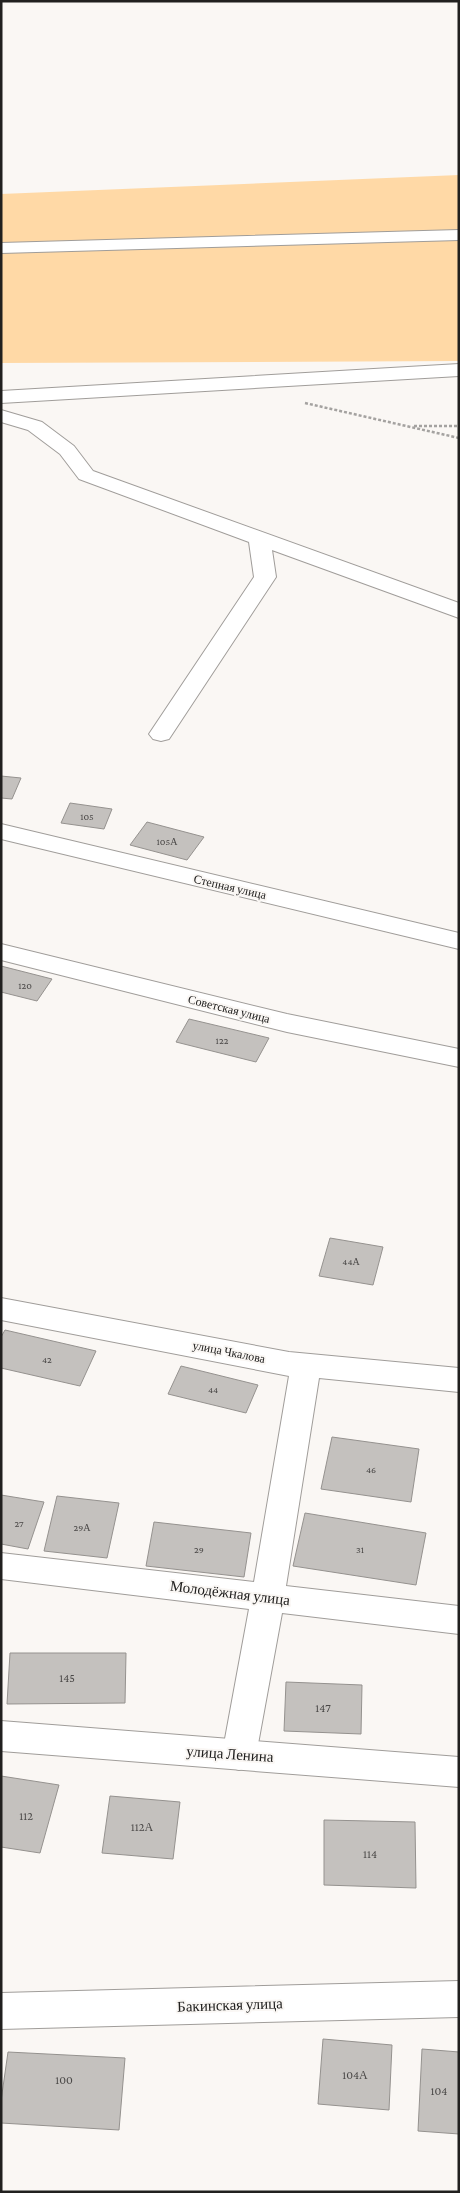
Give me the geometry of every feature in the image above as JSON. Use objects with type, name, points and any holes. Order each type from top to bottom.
[{"type":"street","points":[[1,248],[459,235]]},
{"type":"street","points":[[1,397],[459,370]]},
{"type":"street","points":[[1,416],[35,426],[67,450],[86,475],[459,611]]},
{"type":"street","points":[[161,734],[265,577],[259,538]]},
{"type":"street","name":"Степная улица","points":[[1,831],[459,941]]},
{"type":"street","name":"Советская улица","points":[[1,952],[287,1023],[459,1058]]},
{"type":"street","name":"улица Чкалова","points":[[1,1309],[306,1366],[459,1380]]},
{"type":"street","points":[[239,1755],[268,1598],[306,1366]]},
{"type":"street","name":"Молодёжная улица","points":[[1,1566],[459,1620]]},
{"type":"street","name":"улица Ленина","points":[[1,1736],[459,1772]]},
{"type":"street","name":"Бакинская улица","points":[[1,2011],[459,1999]]},
{"type":"path","points":[[301,402],[459,438]]},
{"type":"path","points":[[407,426],[459,426]]},
{"type":"shaded area","points":[[459,175],[459,361],[1,363],[1,194]]},
{"type":"building","points":[[1,776],[21,778],[12,799],[1,798]]},
{"type":"building","points":[[70,803],[112,809],[104,829],[61,823]]},
{"type":"building","points":[[147,822],[204,837],[187,860],[130,845]]},
{"type":"building","points":[[1,966],[52,979],[37,1001],[1,992]]},
{"type":"building","points":[[189,1019],[269,1038],[256,1062],[176,1042]]},
{"type":"building","points":[[330,1238],[383,1247],[373,1285],[319,1276]]},
{"type":"building","points":[[5,1330],[96,1351],[80,1386],[1,1368],[1,1337]]},
{"type":"building","points":[[181,1366],[258,1385],[246,1413],[168,1394]]},
{"type":"building","points":[[332,1437],[419,1449],[411,1502],[321,1489]]},
{"type":"building","points":[[1,1495],[44,1502],[28,1549],[1,1544]]},
{"type":"building","points":[[57,1496],[119,1503],[107,1558],[44,1551]]},
{"type":"building","points":[[305,1513],[426,1533],[416,1585],[293,1566]]},
{"type":"building","points":[[154,1522],[251,1533],[244,1577],[146,1566]]},
{"type":"building","points":[[10,1653],[126,1653],[125,1703],[7,1704]]},
{"type":"building","points":[[286,1682],[362,1685],[361,1734],[284,1731]]},
{"type":"building","points":[[1,1776],[59,1785],[40,1853],[1,1847]]},
{"type":"building","points":[[110,1796],[180,1802],[173,1859],[102,1853]]},
{"type":"building","points":[[324,1820],[415,1822],[416,1888],[324,1885]]},
{"type":"building","points":[[323,2039],[392,2045],[389,2110],[318,2104]]},
{"type":"building","points":[[422,2049],[459,2052],[459,2134],[418,2131]]},
{"type":"building","points":[[8,2052],[125,2058],[119,2130],[1,2123],[1,2101]]}]
